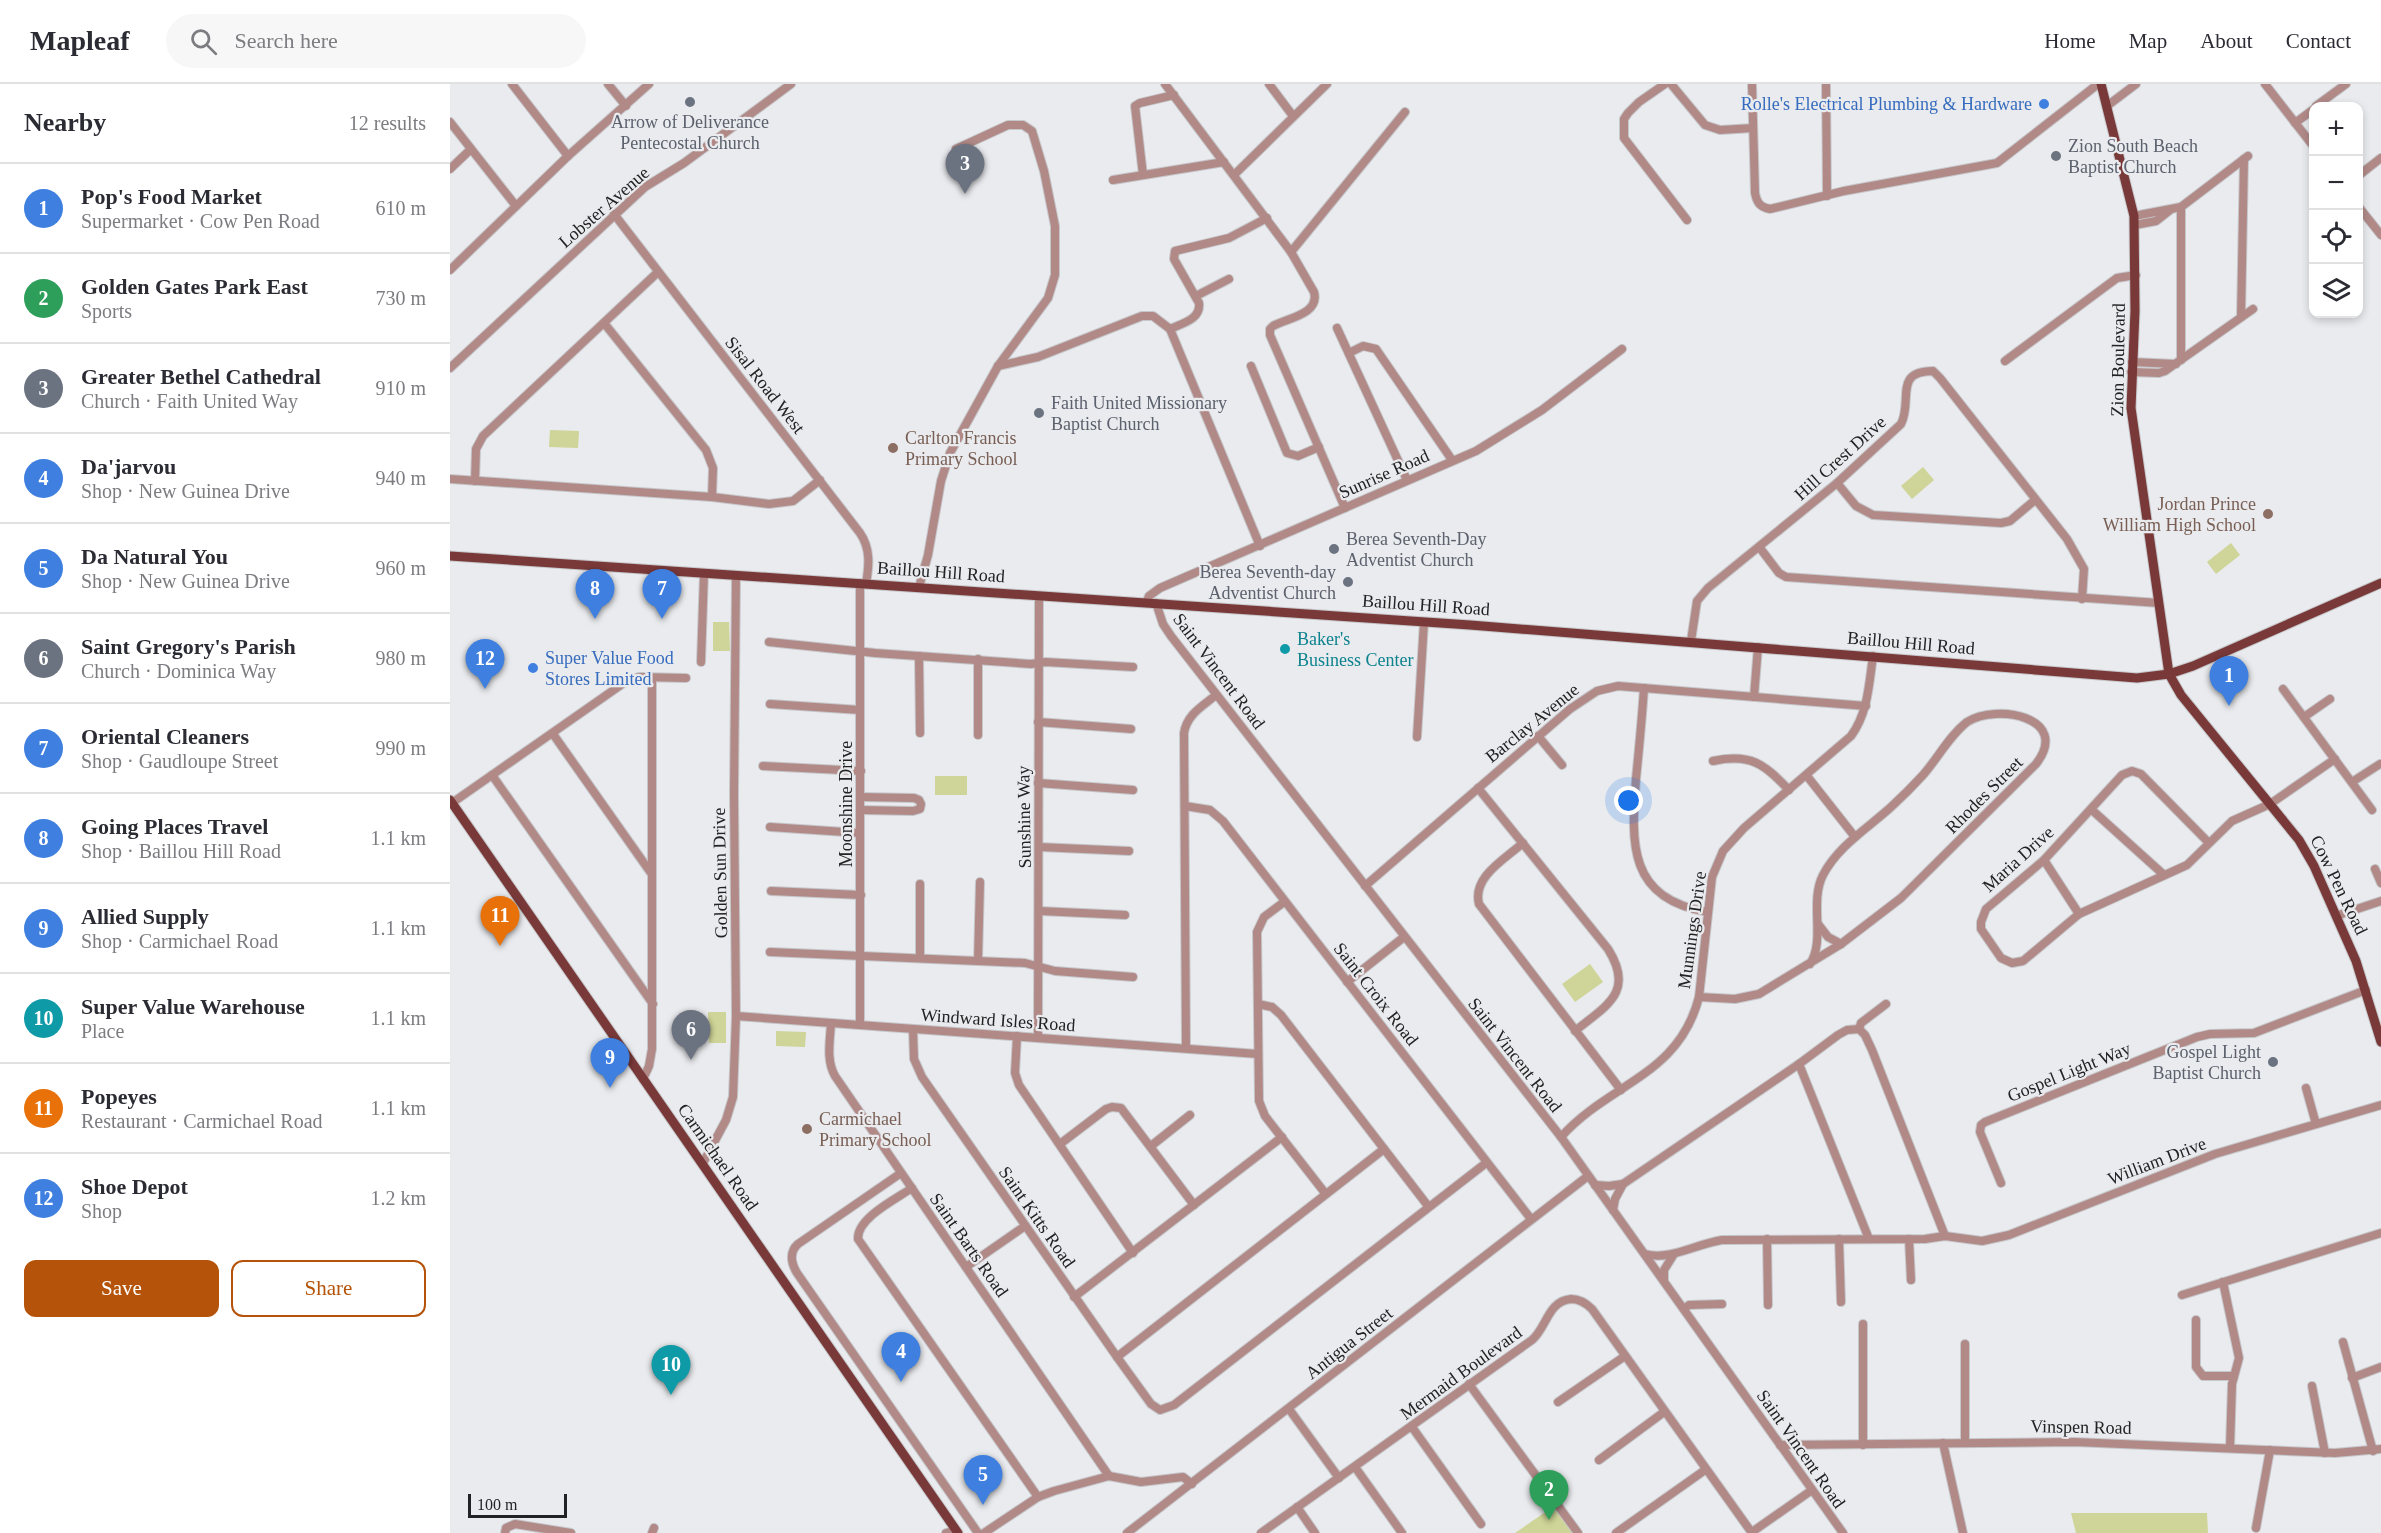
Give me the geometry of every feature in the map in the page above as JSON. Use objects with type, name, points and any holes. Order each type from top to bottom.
[{"type":"main road","name":"Zion Boulevard","points":[[2100,84],[2135,220],[2136,275],[2131,408],[2169,674]]},
{"type":"main road","name":"Baillou Hill Road","points":[[450,556],[1691,641],[2130,678],[2149,678],[2193,666],[2381,583]]},
{"type":"main road","name":"Cow Pen Road","points":[[2169,674],[2181,695],[2300,840],[2356,961],[2381,1042]]},
{"type":"main road","name":"Carmichael Road","points":[[451,802],[957,1531]]},
{"type":"street","points":[[512,84],[568,156]]},
{"type":"street","points":[[608,84],[626,106]]},
{"type":"street","points":[[450,270],[568,156],[649,84]]},
{"type":"street","name":"Lobster Avenue","points":[[450,368],[645,187],[684,163],[791,84]]},
{"type":"street","points":[[1165,84],[1292,252],[1314,292],[1315,302],[1303,313],[1273,326],[1270,329],[1270,336],[1346,508]]},
{"type":"street","points":[[1269,84],[1293,116]]},
{"type":"street","points":[[1235,174],[1327,84]]},
{"type":"street","points":[[1665,84],[1628,112],[1624,119],[1624,138],[1687,220]]},
{"type":"street","points":[[1671,84],[1705,125],[1720,130],[1753,128]]},
{"type":"street","points":[[1752,84],[1756,202],[1770,209],[1997,163],[2100,84]]},
{"type":"street","points":[[1826,84],[1827,196]]},
{"type":"street","points":[[2107,106],[2136,84]]},
{"type":"street","points":[[2265,84],[2309,142]]},
{"type":"street","points":[[2323,102],[2346,84]]},
{"type":"street","points":[[1143,175],[1135,106],[1174,96]]},
{"type":"street","points":[[1292,252],[1405,112]]},
{"type":"street","points":[[2295,123],[2309,112]]},
{"type":"street","points":[[450,122],[516,206]]},
{"type":"street","points":[[920,587],[944,469],[950,453],[998,366],[1036,316],[1053,287],[1056,245],[1050,199],[1032,131],[1019,124],[1008,125],[956,149]]},
{"type":"street","points":[[450,169],[471,148]]},
{"type":"street","points":[[2135,220],[2181,207],[2246,158],[2241,317]]},
{"type":"street","points":[[2363,172],[2381,158]]},
{"type":"street","points":[[1113,180],[1224,162]]},
{"type":"street","points":[[2179,362],[2181,207]]},
{"type":"street","points":[[2361,210],[2381,235]]},
{"type":"street","name":"Sisal Road West","points":[[614,214],[865,540],[869,560],[863,584]]},
{"type":"street","points":[[1170,329],[1197,316],[1200,305],[1174,259],[1175,251],[1228,238],[1267,218]]},
{"type":"street","points":[[475,481],[476,449],[483,436],[658,272]]},
{"type":"street","points":[[2005,361],[2117,278],[2136,275]]},
{"type":"street","points":[[1196,296],[1229,279]]},
{"type":"street","points":[[2132,372],[2159,373],[2179,362],[2253,309]]},
{"type":"street","points":[[998,366],[1044,355],[1142,316],[1153,316],[1170,329],[1260,546]]},
{"type":"street","points":[[604,323],[706,450],[713,468],[712,497]]},
{"type":"street","points":[[1337,328],[1407,480]]},
{"type":"street","points":[[1349,353],[1363,346],[1376,349],[1452,460]]},
{"type":"street","name":"Sunrise Road","points":[[1151,603],[1149,596],[1160,588],[1476,451],[1542,410],[1622,349]]},
{"type":"street","points":[[2132,362],[2179,362]]},
{"type":"street","points":[[1251,366],[1287,453],[1298,456],[1319,447]]},
{"type":"street","name":"Hill Crest Drive","points":[[1691,641],[1697,601],[1708,588],[1760,548],[1837,483],[1901,424],[1905,416],[1905,389],[1912,375],[1922,371],[1933,371],[2081,560],[2084,569],[2082,599]]},
{"type":"street","points":[[450,480],[712,497],[782,504],[798,498],[820,480]]},
{"type":"street","points":[[1837,483],[1856,506],[1873,514],[2001,523],[2010,521],[2034,500]]},
{"type":"street","points":[[1760,548],[1779,573],[1786,577],[2159,603]]},
{"type":"street","points":[[701,662],[704,573]]},
{"type":"street","name":"Golden Sun Drive","points":[[703,1163],[726,1120],[733,1097],[736,1016],[734,794],[736,575]]},
{"type":"street","name":"Moonshine Drive","points":[[860,1024],[860,651],[863,584]]},
{"type":"street","name":"Sunshine Way","points":[[1038,1038],[1039,596]]},
{"type":"street","name":"Saint Vincent Road","points":[[1151,603],[1166,630],[1561,1137],[1843,1533]]},
{"type":"street","points":[[1416,737],[1425,622]]},
{"type":"street","points":[[769,642],[919,656],[1133,667]]},
{"type":"street","points":[[1754,697],[1758,647]]},
{"type":"street","points":[[919,656],[920,733]]},
{"type":"street","name":"Munnings Drive","points":[[1561,1137],[1579,1119],[1649,1071],[1678,1043],[1694,1014],[1699,997],[1712,877],[1723,851],[1739,832],[1846,741],[1860,721],[1866,706],[1873,656]]},
{"type":"street","points":[[978,659],[978,735]]},
{"type":"street","points":[[451,802],[553,734],[628,680],[639,677],[686,678]]},
{"type":"street","points":[[643,1079],[652,1052],[652,678]]},
{"type":"street","name":"Barclay Avenue","points":[[1365,886],[1577,703],[1598,691],[1618,686],[1866,706]]},
{"type":"street","points":[[1644,688],[1633,821],[1635,851],[1641,869],[1660,893],[1693,910],[1708,912]]},
{"type":"street","points":[[2283,689],[2372,810]]},
{"type":"street","points":[[1186,1048],[1185,727],[1191,715],[1216,695]]},
{"type":"street","points":[[2304,717],[2330,699]]},
{"type":"street","points":[[770,704],[860,710]]},
{"type":"street","name":"Rhodes Street","points":[[1699,997],[1729,999],[1752,996],[1767,990],[1841,944],[1901,898],[2032,769],[2044,746],[2043,734],[2039,725],[2033,720],[2019,716],[1986,715],[1971,719],[1958,730],[1923,775],[1856,837],[1824,874],[1817,899],[1816,950],[1810,963]]},
{"type":"street","points":[[1038,722],[1131,729]]},
{"type":"street","points":[[553,734],[651,874]]},
{"type":"street","points":[[1538,736],[1562,765]]},
{"type":"street","points":[[1713,761],[1733,758],[1751,760],[1770,770],[1789,790]]},
{"type":"street","name":"Maria Drive","points":[[2209,843],[2141,774],[2132,771],[2122,775],[2044,860],[1986,909],[1981,929],[2001,958],[2012,963],[2023,961],[2079,914],[2187,865],[2232,821],[2270,804],[2335,759]]},
{"type":"street","points":[[2352,782],[2380,764]]},
{"type":"street","points":[[763,766],[861,771]]},
{"type":"street","points":[[492,775],[653,1004]]},
{"type":"street","points":[[1806,776],[1856,837]]},
{"type":"street","points":[[1038,783],[1133,790]]},
{"type":"street","points":[[1478,788],[1608,949],[1618,967],[1620,980],[1615,997],[1575,1031]]},
{"type":"street","points":[[860,797],[921,801],[916,811],[860,810]]},
{"type":"street","name":"Saint Croix Road","points":[[1185,806],[1206,808],[1219,816],[1531,1219]]},
{"type":"street","points":[[2092,810],[2164,875]]},
{"type":"street","points":[[770,827],[860,833]]},
{"type":"street","points":[[1523,843],[1481,881],[1478,889],[1479,904],[1621,1090]]},
{"type":"street","points":[[1039,846],[1129,851]]},
{"type":"street","points":[[2044,860],[2079,914]]},
{"type":"street","points":[[2375,868],[2381,883]]},
{"type":"street","points":[[978,961],[980,882]]},
{"type":"street","points":[[920,884],[920,958]]},
{"type":"street","points":[[771,891],[861,895]]},
{"type":"street","points":[[2336,916],[2381,901]]},
{"type":"street","points":[[1284,902],[1264,917],[1258,928],[1259,1105],[1265,1116],[1325,1193]]},
{"type":"street","points":[[1040,911],[1125,915]]},
{"type":"street","points":[[1817,922],[1828,937],[1841,944]]},
{"type":"street","points":[[1347,982],[1404,938]]},
{"type":"street","points":[[770,952],[1025,963],[1055,971],[1133,976]]},
{"type":"street","name":"Gospel Light Way","points":[[2001,1183],[1980,1132],[1981,1125],[1985,1122],[2186,1041],[2210,1034],[2243,1034],[2265,1030],[2366,990]]},
{"type":"street","points":[[1258,1004],[1272,1007],[1281,1015],[1428,1206],[1486,1163]]},
{"type":"street","points":[[1858,1029],[1861,1023],[1886,1004]]},
{"type":"street","name":"Windward Isles Road","points":[[736,1016],[1258,1054]]},
{"type":"street","name":"Saint Barts Road","points":[[831,1023],[829,1055],[832,1070],[1109,1476]]},
{"type":"street","points":[[1595,1185],[1623,1184],[1838,1035],[1847,1030],[1858,1029],[1865,1035],[1872,1050],[1945,1236]]},
{"type":"street","name":"Saint Kitts Road","points":[[913,1030],[914,1059],[919,1072],[1074,1297],[1152,1406],[1160,1410],[1174,1406],[1428,1206]]},
{"type":"street","points":[[1017,1036],[1016,1080],[1133,1253]]},
{"type":"street","points":[[1799,1064],[1869,1239]]},
{"type":"street","points":[[2306,1088],[2316,1124]]},
{"type":"street","name":"William Drive","points":[[1645,1254],[1660,1256],[1674,1254],[1710,1242],[1767,1239],[1909,1239],[1945,1236],[1974,1241],[1997,1239],[2215,1154],[2381,1105]]},
{"type":"street","points":[[1060,1144],[1106,1109],[1115,1106],[1124,1110],[1194,1205]]},
{"type":"street","points":[[1151,1146],[1190,1115]]},
{"type":"street","points":[[1074,1297],[1282,1137]]},
{"type":"street","points":[[1117,1357],[1384,1149]]},
{"type":"street","points":[[901,1173],[796,1246],[792,1252],[792,1261],[797,1273],[978,1533]]},
{"type":"street","name":"Antigua Street","points":[[1127,1533],[1588,1176]]},
{"type":"street","points":[[1613,1210],[1623,1184]]},
{"type":"street","points":[[912,1188],[865,1221],[858,1233],[858,1239],[1038,1497]]},
{"type":"street","points":[[966,1267],[1025,1226]]},
{"type":"street","points":[[2182,1295],[2381,1233]]},
{"type":"street","points":[[1767,1239],[1768,1305]]},
{"type":"street","points":[[1839,1239],[1841,1302]]},
{"type":"street","points":[[1909,1239],[1911,1280]]},
{"type":"street","points":[[1664,1281],[1664,1270],[1674,1254]]},
{"type":"street","points":[[783,1282],[797,1273]]},
{"type":"street","points":[[2223,1282],[2239,1358],[2234,1376],[2230,1448]]},
{"type":"street","name":"Mermaid Boulevard","points":[[1261,1533],[1532,1340],[1543,1328],[1552,1308],[1568,1299],[1580,1300],[1589,1307],[1752,1533]]},
{"type":"street","points":[[1684,1309],[1689,1305],[1722,1304]]},
{"type":"street","points":[[2196,1320],[2196,1367],[2203,1376],[2234,1376]]},
{"type":"street","points":[[1863,1324],[1863,1445]]},
{"type":"street","points":[[2343,1342],[2352,1378],[2377,1450]]},
{"type":"street","points":[[1965,1344],[1965,1442]]},
{"type":"street","points":[[1557,1402],[1625,1356]]},
{"type":"street","points":[[2352,1378],[2381,1367]]},
{"type":"street","points":[[1469,1384],[1578,1533]]},
{"type":"street","points":[[2312,1386],[2325,1453]]},
{"type":"street","points":[[1289,1409],[1340,1478]]},
{"type":"street","points":[[1599,1460],[1664,1412]]},
{"type":"street","points":[[1412,1427],[1481,1524]]},
{"type":"street","name":"Vinspen Road","points":[[1780,1445],[1965,1442],[2136,1443],[2325,1453],[2377,1450]]},
{"type":"street","points":[[1943,1443],[1963,1533]]},
{"type":"street","points":[[2256,1528],[2270,1450]]},
{"type":"street","points":[[1355,1467],[1402,1533]]},
{"type":"street","points":[[1616,1533],[1705,1470]]},
{"type":"street","points":[[984,1533],[1038,1497],[1109,1476],[1141,1482],[1184,1477],[1192,1484]]},
{"type":"street","points":[[1752,1533],[1812,1490]]},
{"type":"street","points":[[1297,1507],[1315,1533]]},
{"type":"street","points":[[504,1533],[506,1528],[515,1524],[571,1533]]},
{"type":"street","points":[[946,1533],[957,1531]]},
{"type":"green space","points":[[550,430],[579,431],[578,448],[549,447]]},
{"type":"green space","points":[[1923,467],[1934,480],[1912,499],[1901,486]]},
{"type":"green space","points":[[2231,543],[2240,555],[2216,574],[2207,562]]},
{"type":"green space","points":[[713,622],[729,622],[730,651],[713,651]]},
{"type":"green space","points":[[935,776],[967,776],[967,795],[935,795]]},
{"type":"green space","points":[[1590,964],[1603,982],[1575,1002],[1562,984]]},
{"type":"green space","points":[[708,1012],[726,1012],[726,1043],[709,1043]]},
{"type":"green space","points":[[776,1031],[806,1032],[805,1047],[776,1046]]},
{"type":"green space","points":[[1554,1506],[1573,1533],[1515,1533]]},
{"type":"green space","points":[[2071,1513],[2207,1513],[2208,1533],[2076,1533]]},
{"type":"place","name":"Arrow of Deliverance Pentecostal Church","points":[[690,102]]},
{"type":"place","name":"Rolle's Electrical Plumbing & Hardware","points":[[2044,104]]},
{"type":"place","name":"Zion South Beach Baptist Church","points":[[2056,156]]},
{"type":"place","name":"Greater Bethel Cathedral","points":[[965,194]]},
{"type":"place","name":"Faith United Missionary Baptist Church","points":[[1039,413]]},
{"type":"place","name":"Carlton Francis Primary School","points":[[893,448]]},
{"type":"place","name":"Jordan Prince William High School","points":[[2268,514]]},
{"type":"place","name":"Berea Seventh-Day Adventist Church","points":[[1334,549]]},
{"type":"place","name":"Berea Seventh-day Adventist Church","points":[[1348,582]]},
{"type":"place","name":"Going Places Travel","points":[[595,619]]},
{"type":"place","name":"Oriental Cleaners","points":[[662,619]]},
{"type":"place","name":"Baker's Business Center","points":[[1285,649]]},
{"type":"place","name":"Super Value Food Stores Limited","points":[[533,668]]},
{"type":"place","name":"Shoe Depot","points":[[485,689]]},
{"type":"place","name":"Pop's Food Market","points":[[2229,706]]},
{"type":"place","name":"Popeyes","points":[[500,946]]},
{"type":"place","name":"Saint Gregory's Parish","points":[[691,1060]]},
{"type":"place","name":"Gospel Light Baptist Church","points":[[2273,1062]]},
{"type":"place","name":"Allied Supply","points":[[610,1088]]},
{"type":"place","name":"Carmichael Primary School","points":[[807,1129]]},
{"type":"place","name":"Da'jarvou","points":[[901,1382]]},
{"type":"place","name":"Super Value Warehouse","points":[[671,1395]]},
{"type":"place","name":"Da Natural You","points":[[983,1505]]},
{"type":"place","name":"Golden Gates Park East","points":[[1549,1520]]}]
